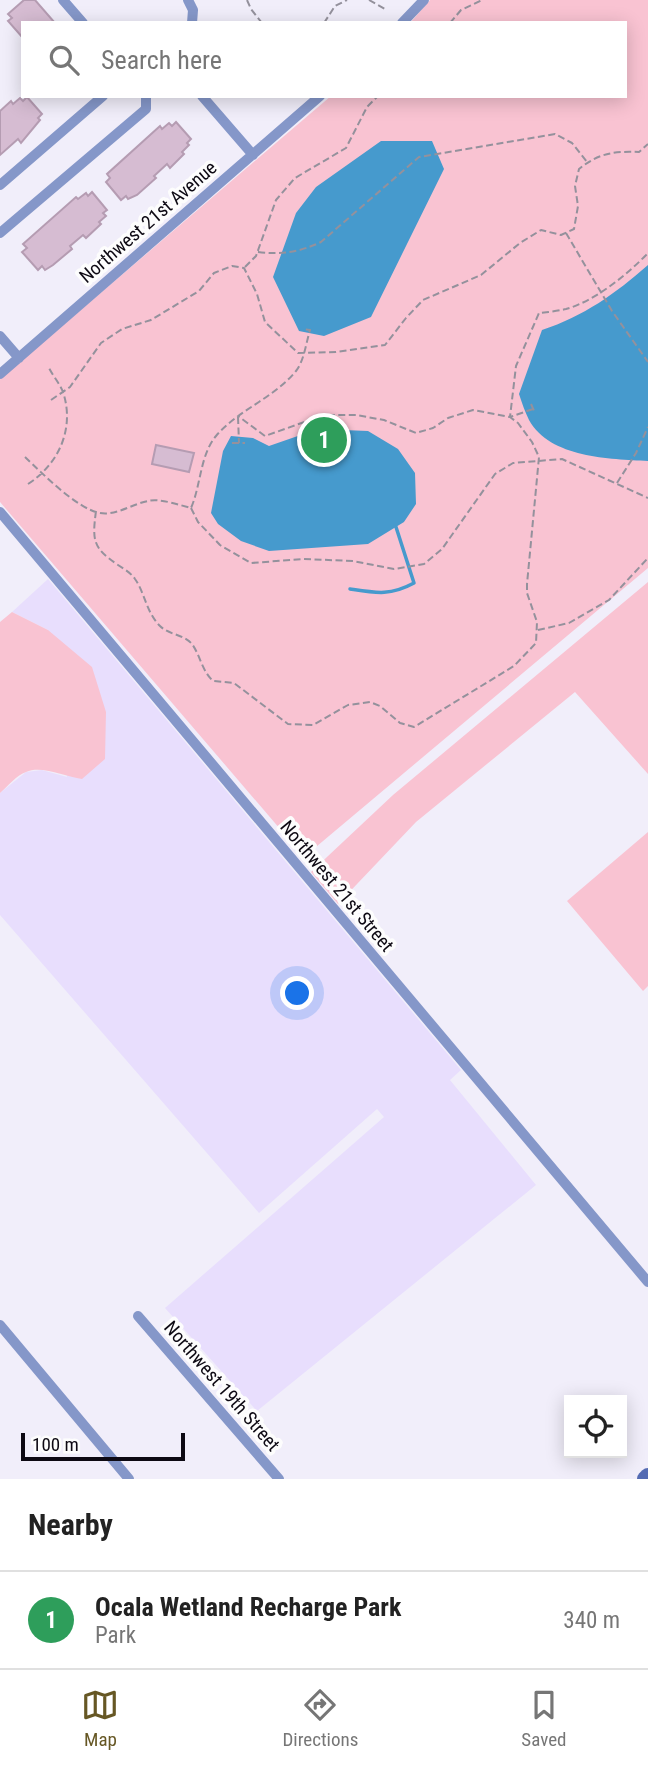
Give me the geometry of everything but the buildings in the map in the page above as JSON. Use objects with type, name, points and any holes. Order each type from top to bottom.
[{"type":"street","points":[[64,0],[81,21]]},
{"type":"street","points":[[188,0],[193,10],[192,21]]},
{"type":"street","points":[[404,21],[424,0]]},
{"type":"street","points":[[0,185],[101,98]]},
{"type":"street","points":[[0,233],[146,109],[146,98]]},
{"type":"street","points":[[204,98],[253,155]]},
{"type":"street","name":"Northwest 21st Avenue","points":[[0,374],[318,98]]},
{"type":"street","points":[[0,336],[19,358]]},
{"type":"street","name":"Northwest 21st Street","points":[[0,512],[648,1282]]},
{"type":"street","name":"Northwest 19th Street","points":[[138,1316],[279,1479]]},
{"type":"street","points":[[0,1325],[129,1479]]},
{"type":"path","points":[[247,0],[260,21]]},
{"type":"path","points":[[325,21],[335,6],[347,0]]},
{"type":"path","points":[[369,0],[385,9]]},
{"type":"path","points":[[452,21],[461,10],[482,0]]},
{"type":"path","points":[[244,268],[258,252],[276,200],[295,178],[346,148],[367,107],[376,98]]},
{"type":"path","points":[[258,252],[271,254],[302,251],[321,242],[419,157],[555,134],[572,143],[587,162]]},
{"type":"path","points":[[244,268],[257,294],[265,322],[298,353],[336,352],[385,345],[423,300],[481,275],[520,243],[541,230],[561,235],[574,229],[578,206],[575,186],[579,169],[587,162],[617,151],[639,152],[648,144]]},
{"type":"path","points":[[566,233],[600,292],[648,362]]},
{"type":"path","points":[[510,418],[516,366],[539,313],[568,308],[600,292],[648,253]]},
{"type":"path","points":[[51,400],[70,387],[101,343],[122,329],[151,320],[199,291],[215,273],[232,266],[244,268]]},
{"type":"path","points":[[303,329],[316,331]]},
{"type":"path","points":[[310,330],[297,370],[215,437],[206,453],[191,508],[198,522],[220,545],[251,563],[304,559],[352,561],[394,569],[424,564],[442,549],[495,474],[513,463],[562,459],[648,498]]},
{"type":"path","points":[[28,484],[43,475],[64,441],[68,415],[63,392],[49,368]]},
{"type":"path","points":[[531,404],[535,413]]},
{"type":"path","points":[[510,418],[533,409]]},
{"type":"path","points":[[96,512],[92,537],[103,555],[136,580],[148,610],[158,624],[166,631],[185,638],[193,646],[207,676],[213,681],[234,683],[288,724],[313,725],[348,705],[370,702],[380,706],[400,723],[414,727],[514,666],[536,643],[537,622],[527,593],[527,583],[538,461],[532,442],[518,423],[510,418],[473,410],[416,433],[384,420],[356,415],[324,415],[265,436],[238,416]]},
{"type":"path","points":[[238,416],[239,443]]},
{"type":"path","points":[[617,483],[636,453],[648,426]]},
{"type":"path","points":[[232,443],[245,443]]},
{"type":"path","points":[[25,457],[43,475],[88,509],[96,512],[113,513],[150,500],[191,508]]},
{"type":"path","points":[[536,631],[569,623],[609,600],[648,558]]},
{"type":"shaded area","points":[[430,0],[648,0],[648,568],[304,857],[0,502],[0,379],[329,98],[627,98],[627,21],[412,21]]},
{"type":"shaded area","points":[[48,579],[461,1070],[450,1080],[536,1185],[257,1411],[165,1308],[384,1117],[377,1109],[259,1213],[0,915],[0,793],[26,772],[42,770],[67,777],[48,630],[12,612]]},
{"type":"shaded area","points":[[648,582],[648,774],[575,692],[416,822],[338,904],[311,872],[393,795]]},
{"type":"shaded area","points":[[12,612],[48,630],[92,667],[106,712],[105,759],[82,779],[32,770],[16,778],[0,793],[0,622]]},
{"type":"shaded area","points":[[648,832],[648,986],[643,991],[567,901]]},
{"type":"water","points":[[381,141],[432,141],[444,169],[371,317],[324,336],[299,331],[273,277],[296,213],[316,187]]},
{"type":"water","points":[[648,265],[648,461],[582,454],[551,442],[539,433],[529,420],[519,394],[542,330],[572,318],[598,303]]},
{"type":"water","points":[[318,429],[368,431],[398,449],[415,473],[416,504],[404,522],[368,544],[269,551],[241,541],[218,524],[211,513],[223,451],[231,436],[253,438],[269,446]]},
{"type":"waterway","points":[[350,589],[383,592],[398,590],[414,583],[396,527]]},
{"type":"place","name":"Ocala Wetland Recharge Park","points":[[324,440]]}]
